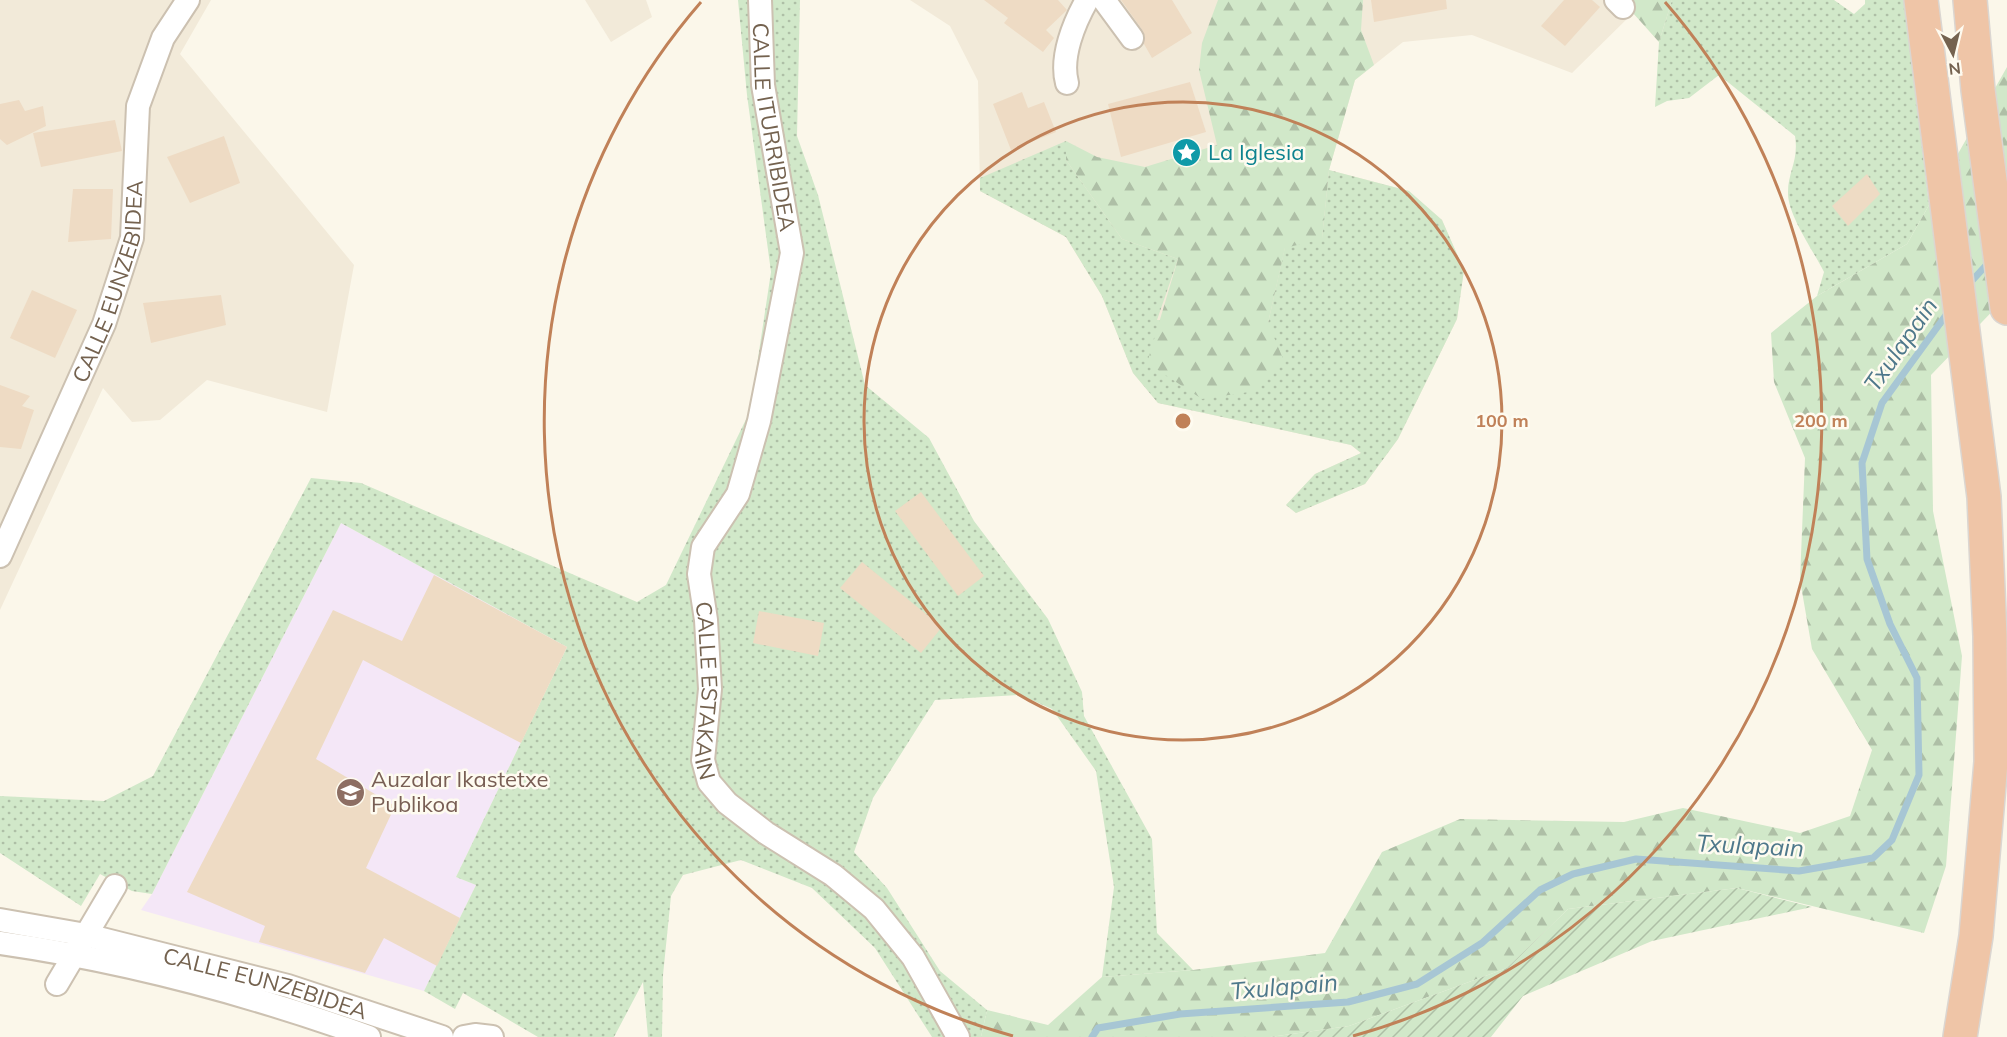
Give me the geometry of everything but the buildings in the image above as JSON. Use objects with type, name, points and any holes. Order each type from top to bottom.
[{"type":"highway","points":[[1921,0],[1984,496],[1990,636],[1991,762],[1977,936],[1960,1037]]},
{"type":"highway","points":[[1970,0],[1978,90],[2007,308]]},
{"type":"street","name":"CALLE EUNZEBIDEA","points":[[0,556],[104,324],[132,238],[138,106],[163,38],[188,0]]},
{"type":"street","name":"CALLE ITURRIBIDEA","points":[[760,0],[763,85],[792,253]]},
{"type":"street","points":[[1067,83],[1064,71],[1066,58],[1087,0]]},
{"type":"street","points":[[1104,0],[1132,38]]},
{"type":"street","name":"CALLE ESTAKAIN","points":[[792,253],[759,421],[738,494],[703,547],[699,574],[706,620],[710,689],[703,760],[709,782],[727,803],[766,833],[832,875],[874,909],[913,957],[958,1037]]},
{"type":"street","points":[[57,984],[115,886]]},
{"type":"street","name":"CALLE EUNZEBIDEA","points":[[0,920],[86,935],[288,986],[442,1037]]},
{"type":"street","name":"CALLE EUNZEBIDEA","points":[[0,943],[75,955],[238,994],[369,1037]]},
{"type":"street","points":[[464,1037],[475,1035],[492,1037]]},
{"type":"shaded area","points":[[0,0],[211,0],[180,54],[354,265],[327,412],[207,380],[160,420],[132,422],[103,388],[0,610]]},
{"type":"shaded area","points":[[585,0],[646,0],[652,17],[611,42]]},
{"type":"shaded area","points":[[910,0],[1672,0],[1659,42],[1633,13],[1572,73],[1472,35],[1403,42],[1355,80],[1329,170],[1409,191],[1442,220],[1464,270],[1457,319],[1398,439],[1365,484],[1296,513],[1286,505],[1315,474],[1361,453],[1351,445],[1158,403],[1133,373],[1102,296],[1066,237],[980,191],[978,81],[950,26]]},
{"type":"shaded area","name":"Auzalar Ikastetxe Publikoa","points":[[341,523],[567,647],[456,877],[476,885],[424,991],[141,910],[152,894]]},
{"type":"green space","points":[[738,0],[800,0],[797,136],[818,195],[865,385],[929,438],[974,521],[1048,619],[1082,692],[1084,716],[1152,839],[1157,933],[1193,970],[1102,977],[1114,887],[1096,771],[1052,709],[1020,695],[935,700],[873,798],[854,852],[887,888],[940,971],[987,1010],[981,1037],[932,1037],[875,948],[812,888],[741,860],[683,875],[671,896],[663,975],[662,1037],[648,1037],[643,982],[614,1037],[538,1037],[463,993],[455,1009],[424,991],[476,885],[456,877],[567,647],[341,523],[152,894],[132,891],[100,874],[81,906],[0,853],[0,796],[104,801],[153,776],[311,478],[361,483],[637,602],[666,585],[750,411],[771,272],[747,95]]},
{"type":"green space","points":[[1218,0],[1363,0],[1361,30],[1374,65],[1355,80],[1329,170],[1322,239],[1285,248],[1268,323],[1284,361],[1249,392],[1202,399],[1147,363],[1178,259],[1122,239],[1066,160],[1066,141],[1097,157],[1145,167],[1217,145],[1199,70],[1202,43]]},
{"type":"green space","points":[[1625,0],[1672,0],[1659,42],[1633,13]]},
{"type":"green space","points":[[1672,0],[1834,0],[1854,14],[1865,4],[1865,0],[1904,0],[1929,205],[1907,244],[1817,296],[1824,272],[1796,221],[1789,201],[1788,185],[1796,152],[1795,136],[1719,75],[1689,98],[1667,101],[1655,107],[1659,42]]},
{"type":"green space","points":[[2007,67],[2007,296],[1931,375],[1933,511],[1962,656],[1946,866],[1924,933],[1737,888],[1568,909],[1507,968],[1349,1026],[1270,1037],[981,1037],[987,1010],[1048,1025],[1102,977],[1193,970],[1325,953],[1382,852],[1460,819],[1624,822],[1683,808],[1800,833],[1850,816],[1872,750],[1812,649],[1800,580],[1805,458],[1774,382],[1771,333],[1817,296],[1907,244]]},
{"type":"green space","points":[[1066,141],[1066,160],[1122,239],[1178,259],[1157,320],[1268,323],[1285,247],[1322,238],[1329,170],[1409,191],[1442,220],[1464,270],[1457,319],[1398,439],[1365,484],[1296,513],[1286,505],[1315,474],[1361,453],[1351,445],[1158,403],[1133,373],[1102,296],[1066,237],[980,191],[980,178]]},
{"type":"green space","points":[[1737,888],[1812,907],[1652,941],[1523,996],[1491,1037],[1270,1037],[1349,1026],[1507,968],[1568,909]]},
{"type":"waterway","name":"Txulapain","points":[[1968,285],[1991,260]]},
{"type":"waterway","name":"Txulapain","points":[[1092,1037],[1098,1028],[1180,1014],[1348,1002],[1417,984],[1482,943],[1540,890],[1573,874],[1636,859],[1799,871],[1873,858],[1892,840],[1919,775],[1917,678],[1890,624],[1867,559],[1862,463],[1882,403],[1949,311]]},
{"type":"place","name":"La Iglesia","points":[[1187,152]]},
{"type":"place","name":"Auzalar Ikastetxe Publikoa","points":[[350,792]]}]
